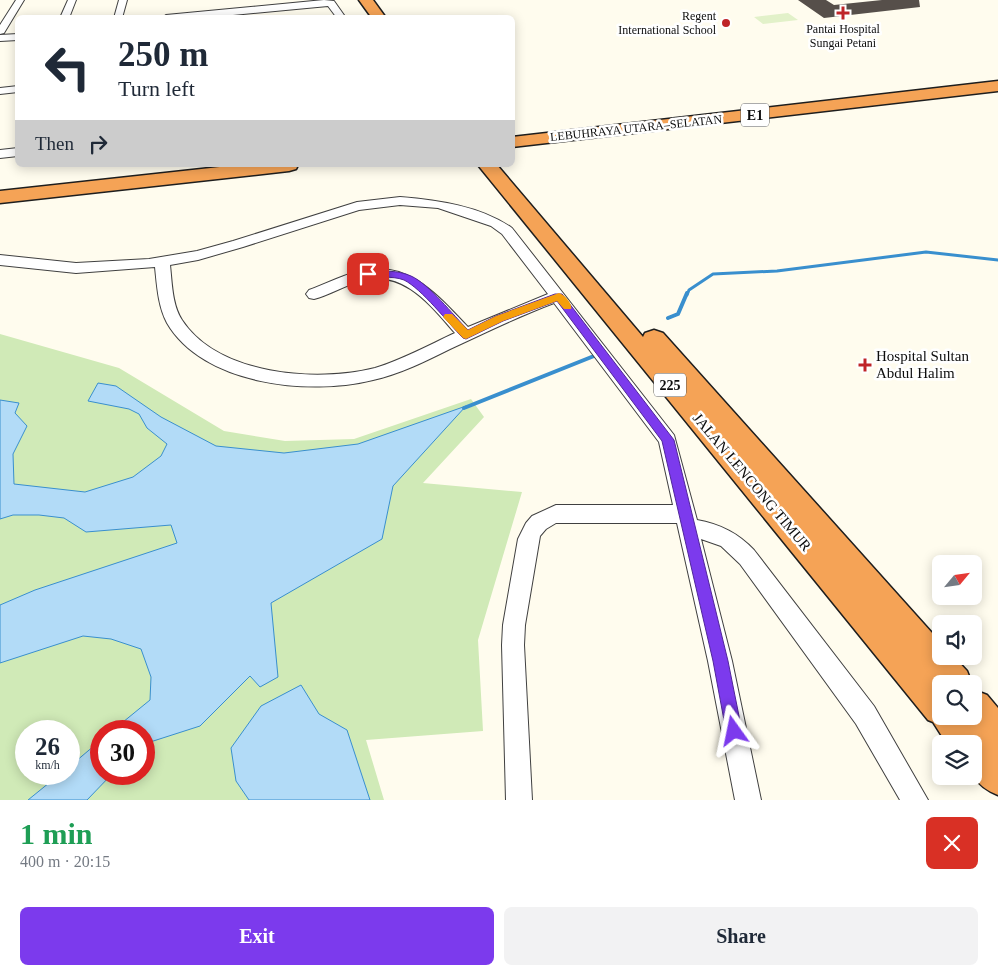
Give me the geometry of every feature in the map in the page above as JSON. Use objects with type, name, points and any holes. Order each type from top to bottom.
[{"type":"highway","points":[[354,0],[365,15]]},
{"type":"highway","points":[[366,0],[377,15]]},
{"type":"highway","points":[[939,84],[998,75]]},
{"type":"highway","name":"LEBUHRAYA UTARA–SELATAN","points":[[515,134],[939,84],[998,80]]},
{"type":"highway","name":"LEBUHRAYA UTARA–SELATAN","points":[[515,142],[998,86]]},
{"type":"highway","points":[[834,106],[938,98],[998,98]]},
{"type":"highway","points":[[0,189],[205,167]]},
{"type":"highway","points":[[0,197],[271,167]]},
{"type":"highway","name":"JALAN LENCONG TIMUR","points":[[489,167],[552,245],[932,696]]},
{"type":"highway","name":"JALAN LENCONG TIMUR","points":[[506,167],[946,675]]},
{"type":"highway","points":[[982,717],[998,736]]},
{"type":"highway","points":[[956,725],[965,735]]},
{"type":"highway","points":[[982,756],[998,776]]},
{"type":"street","points":[[1,30],[20,0]]},
{"type":"street","points":[[65,15],[72,0]]},
{"type":"street","points":[[119,15],[123,0]]},
{"type":"street","points":[[225,0],[223,8],[314,0]]},
{"type":"street","points":[[170,12],[331,4]]},
{"type":"street","points":[[260,15],[331,4]]},
{"type":"street","points":[[331,4],[340,15]]},
{"type":"street","points":[[1,30],[15,30]]},
{"type":"street","points":[[1,30],[15,36]]},
{"type":"street","points":[[0,91],[15,89]]},
{"type":"street","points":[[0,154],[15,150]]},
{"type":"street","points":[[0,260],[58,268],[85,268],[162,262],[238,244],[357,206],[400,201],[429,202],[466,212],[496,224],[507,231],[559,296],[668,440],[720,661],[748,800]]},
{"type":"street","points":[[162,262],[171,314],[182,332],[195,345],[216,359],[265,374],[298,380],[358,378],[389,370],[500,319],[559,296]]},
{"type":"street","points":[[314,294],[368,274],[402,276],[418,285],[466,335]]},
{"type":"street","points":[[519,800],[513,645],[518,594],[531,532],[541,520],[556,514],[688,521],[725,537],[736,544],[865,715],[915,800]]},
{"type":"green space","points":[[788,13],[798,20],[763,24],[754,17]]},
{"type":"green space","points":[[0,334],[119,368],[224,431],[285,441],[354,439],[471,399],[484,417],[423,483],[522,492],[478,640],[483,731],[366,740],[384,800],[0,800]]},
{"type":"water","points":[[98,383],[116,386],[161,417],[216,446],[284,453],[358,444],[466,406],[393,486],[382,539],[271,603],[278,677],[260,687],[250,676],[200,726],[155,740],[155,720],[125,720],[150,700],[151,677],[141,649],[111,639],[83,636],[0,663],[0,605],[35,590],[177,543],[171,525],[86,532],[64,518],[39,515],[13,515],[0,519],[0,400],[19,403],[15,413],[27,426],[13,454],[14,484],[85,492],[133,477],[161,456],[167,444],[147,428],[139,414],[129,409],[88,401]]},
{"type":"water","points":[[301,685],[319,714],[347,730],[370,800],[249,800],[236,781],[231,748],[261,706]]},
{"type":"water","points":[[90,749],[90,785],[101,785],[87,800],[28,800],[46,785],[80,785],[80,758]]},
{"type":"building","name":"Pantai Hospital Sungai Petani","points":[[798,0],[826,0],[834,5],[882,0],[919,0],[920,7],[824,18]]},
{"type":"waterway","points":[[687,295],[689,290],[713,274],[777,271],[926,252],[998,260]]},
{"type":"waterway","points":[[668,318],[678,314],[687,293]]},
{"type":"waterway","points":[[464,408],[594,356]]},
{"type":"slow traffic","points":[[448,317],[466,335],[500,319],[559,296],[567,307]]},
{"type":"place","name":"Pantai Hospital Sungai Petani","points":[[843,13]]},
{"type":"place","name":"Regent International School","points":[[726,23]]},
{"type":"place","name":"Hospital Sultan Abdul Halim","points":[[865,365]]},
{"type":"route","points":[[368,274],[377,273],[407,278],[418,285],[466,335],[500,319],[559,296],[668,440],[720,661],[734,731]]}]
